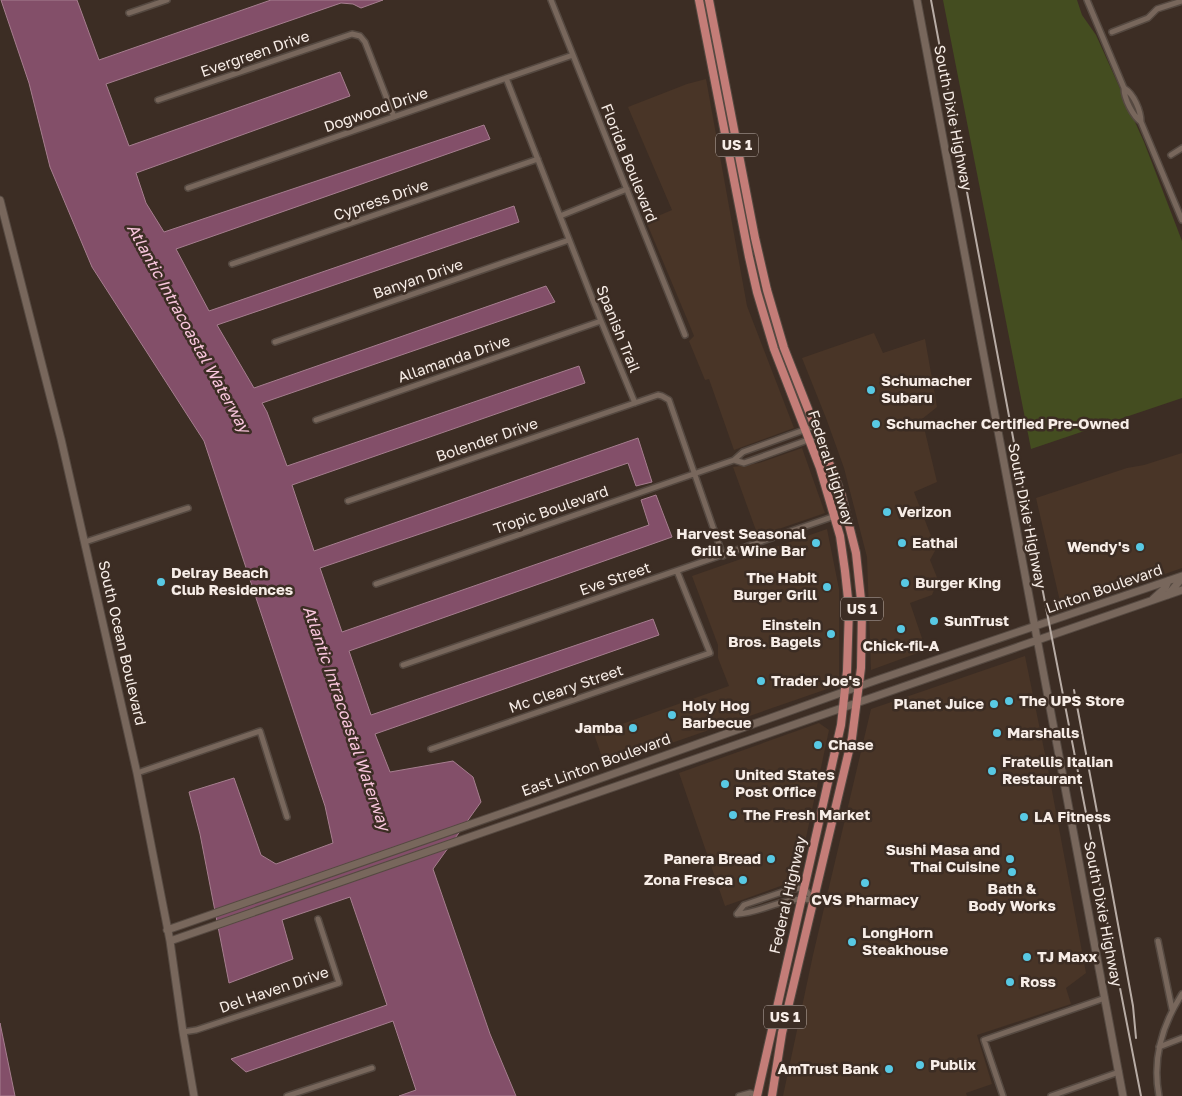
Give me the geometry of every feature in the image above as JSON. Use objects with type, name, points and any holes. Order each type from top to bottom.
[{"type":"main road","name":"Federal Highway","points":[[699,0],[748,257],[774,349],[806,430],[835,516],[843,554],[849,608],[849,650],[841,725],[758,1096]]},
{"type":"main road","name":"Federal Highway","points":[[709,0],[758,256],[774,316],[788,358],[841,493],[856,553],[862,616],[860,686],[852,738],[787,1009],[772,1096]]},
{"type":"main road","name":"South Dixie Highway","points":[[917,0],[1123,1096]]},
{"type":"main road","name":"South Ocean Boulevard","points":[[0,200],[38,345],[137,773],[170,941],[194,1096]]},
{"type":"main road","points":[[762,309],[774,316]]},
{"type":"main road","points":[[1168,595],[1182,577]]},
{"type":"main road","name":"Linton Boulevard","points":[[1034,628],[1182,577]]},
{"type":"main road","points":[[1151,601],[1165,588],[1168,581]]},
{"type":"main road","name":"Linton Boulevard","points":[[1036,640],[1182,590]]},
{"type":"main road","name":"East Linton Boulevard","points":[[167,930],[860,686],[1034,628]]},
{"type":"main road","name":"East Linton Boulevard","points":[[170,941],[1036,640]]},
{"type":"main road","points":[[953,668],[962,652]]},
{"type":"main road","points":[[662,755],[667,768]]},
{"type":"main road","points":[[769,1042],[774,1047],[776,1064]]},
{"type":"street","points":[[129,13],[167,0]]},
{"type":"street","name":"Florida Boulevard","points":[[551,0],[685,335]]},
{"type":"street","points":[[1087,0],[1124,88],[1135,101],[1141,116],[1141,122],[1182,220]]},
{"type":"street","points":[[1112,32],[1148,18],[1157,10],[1182,1]]},
{"type":"street","name":"Evergreen Drive","points":[[158,100],[352,34],[360,36],[365,42],[394,117]]},
{"type":"street","name":"Dogwood Drive","points":[[188,188],[573,55]]},
{"type":"street","name":"Spanish Trail","points":[[506,78],[601,322],[635,403]]},
{"type":"street","points":[[1171,155],[1182,148]]},
{"type":"street","name":"Cypress Drive","points":[[232,264],[538,159]]},
{"type":"street","points":[[560,216],[626,189]]},
{"type":"street","name":"Banyan Drive","points":[[275,342],[569,240]]},
{"type":"street","name":"Allamanda Drive","points":[[316,420],[601,322]]},
{"type":"street","points":[[635,403],[658,395],[669,400],[723,556]]},
{"type":"street","name":"Bolender Drive","points":[[348,501],[635,403]]},
{"type":"street","name":"Tropic Boulevard","points":[[376,584],[734,460],[743,452],[815,426]]},
{"type":"street","name":"Tropic Boulevard","points":[[734,460],[744,463],[819,436]]},
{"type":"street","points":[[85,542],[188,508]]},
{"type":"street","name":"Eve Street","points":[[403,665],[835,516]]},
{"type":"street","name":"Mc Cleary Street","points":[[431,749],[710,653],[677,571]]},
{"type":"street","points":[[137,773],[260,731],[287,817]]},
{"type":"street","points":[[804,888],[814,900],[801,898],[785,900],[746,914],[737,914],[744,905],[792,889],[804,888]]},
{"type":"street","name":"Del Haven Drive","points":[[183,1032],[196,1030],[339,983],[318,919]]},
{"type":"street","points":[[1158,941],[1172,1010]]},
{"type":"street","points":[[1160,1096],[1157,1066],[1159,1047],[1172,1010],[1182,994]]},
{"type":"street","points":[[1003,1096],[984,1040],[1106,998]]},
{"type":"street","points":[[1159,1047],[1182,1038]]},
{"type":"street","points":[[287,1096],[372,1068]]},
{"type":"street","points":[[1051,1096],[1119,1072]]},
{"type":"street","points":[[740,1096],[750,1093],[758,1096]]},
{"type":"shaded area","points":[[706,79],[747,306],[794,428],[734,450],[709,379],[705,380],[689,341],[694,336],[646,221],[672,210],[628,107],[687,84]]},
{"type":"shaded area","points":[[874,333],[883,353],[925,339],[937,407],[922,419],[937,482],[914,492],[936,549],[930,560],[938,580],[932,595],[910,603],[926,650],[871,670],[867,557],[844,468],[802,358]]},
{"type":"shaded area","points":[[802,448],[825,513],[758,536],[733,467],[759,463]]},
{"type":"shaded area","points":[[1182,453],[1182,568],[1062,610],[1036,498],[1127,468],[1144,465]]},
{"type":"shaded area","points":[[827,529],[839,589],[839,677],[836,683],[830,688],[605,766],[594,734],[729,686],[718,658],[718,645],[692,576]]},
{"type":"shaded area","points":[[1025,656],[1086,973],[1066,988],[1071,1004],[977,1035],[992,1084],[966,1093],[967,1096],[783,1096],[813,955],[871,709]]},
{"type":"shaded area","points":[[819,723],[829,730],[797,880],[725,906],[679,773]]},
{"type":"green space","points":[[943,0],[1077,0],[1082,15],[1096,35],[1144,142],[1182,241],[1182,398],[1031,449]]},
{"type":"water","name":"Atlantic Intracoastal Waterway","points":[[1,0],[77,0],[99,60],[271,0],[383,0],[361,8],[353,4],[341,3],[106,84],[129,146],[340,72],[350,96],[136,173],[146,203],[164,232],[484,125],[490,139],[176,249],[209,311],[514,206],[519,222],[217,325],[254,388],[546,286],[555,302],[262,403],[287,466],[579,366],[585,383],[292,485],[314,551],[638,438],[652,482],[636,486],[628,463],[320,568],[342,632],[649,525],[641,500],[656,495],[672,537],[349,651],[371,715],[653,619],[659,635],[375,734],[390,772],[453,761],[473,777],[481,802],[433,869],[490,1034],[516,1096],[399,1096],[416,1090],[393,1021],[246,1072],[231,1059],[387,1005],[350,897],[282,920],[293,959],[229,983],[200,834],[189,792],[234,778],[261,855],[276,864],[333,843],[325,806],[204,441],[92,267],[50,167],[29,83]]},
{"type":"water","points":[[0,1023],[15,1096],[0,1096]]},
{"type":"railway","points":[[931,0],[1015,448],[1141,1096]]},
{"type":"railway","points":[[1074,690],[1133,1006],[1136,1038]]},
{"type":"place","name":"Schumacher Subaru","points":[[871,390]]},
{"type":"place","name":"Schumacher Certified Pre-Owned","points":[[876,424]]},
{"type":"place","name":"Verizon","points":[[887,512]]},
{"type":"place","name":"Harvest Seasonal Grill & Wine Bar","points":[[816,543]]},
{"type":"place","name":"Eathai","points":[[902,543]]},
{"type":"place","name":"Wendy's","points":[[1140,547]]},
{"type":"place","name":"Delray Beach Club Residences","points":[[161,582]]},
{"type":"place","name":"Burger King","points":[[905,583]]},
{"type":"place","name":"The Habit Burger Grill","points":[[827,587]]},
{"type":"place","name":"SunTrust","points":[[934,621]]},
{"type":"place","name":"Chick-fil-A","points":[[901,629]]},
{"type":"place","name":"Einstein Bros. Bagels","points":[[831,634]]},
{"type":"place","name":"Trader Joe's","points":[[761,681]]},
{"type":"place","name":"The UPS Store","points":[[1009,701]]},
{"type":"place","name":"Planet Juice","points":[[994,704]]},
{"type":"place","name":"Holy Hog Barbecue","points":[[672,715]]},
{"type":"place","name":"Jamba","points":[[633,728]]},
{"type":"place","name":"Marshalls","points":[[997,733]]},
{"type":"place","name":"Chase","points":[[818,745]]},
{"type":"place","name":"Fratellis Italian Restaurant","points":[[992,771]]},
{"type":"place","name":"United States Post Office","points":[[725,784]]},
{"type":"place","name":"The Fresh Market","points":[[733,815]]},
{"type":"place","name":"LA Fitness","points":[[1024,817]]},
{"type":"place","name":"Panera Bread","points":[[771,859]]},
{"type":"place","name":"Sushi Masa and Thai Cuisine","points":[[1010,859]]},
{"type":"place","name":"Bath & Body Works","points":[[1012,872]]},
{"type":"place","name":"Zona Fresca","points":[[743,880]]},
{"type":"place","name":"CVS Pharmacy","points":[[865,883]]},
{"type":"place","name":"LongHorn Steakhouse","points":[[852,942]]},
{"type":"place","name":"TJ Maxx","points":[[1027,957]]},
{"type":"place","name":"Ross","points":[[1010,982]]},
{"type":"place","name":"Publix","points":[[920,1065]]},
{"type":"place","name":"AmTrust Bank","points":[[889,1069]]}]
